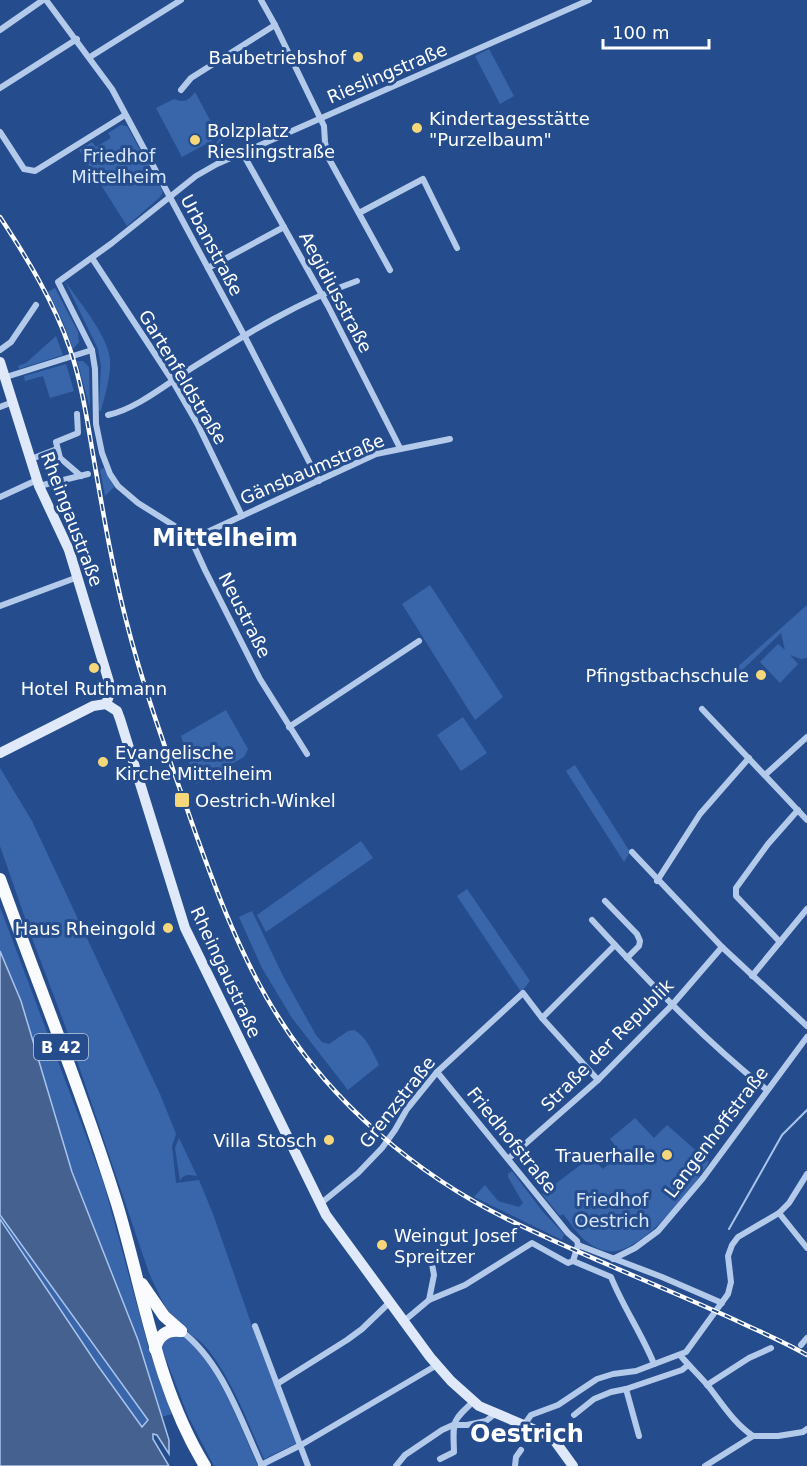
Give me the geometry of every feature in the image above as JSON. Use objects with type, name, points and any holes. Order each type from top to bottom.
[{"type":"main road","name":"Rheingaustraße","points":[[0,362],[38,483],[61,529],[78,577],[109,682],[109,696],[106,704],[117,711],[120,719],[185,928],[320,1204],[450,1381],[474,1401],[552,1437],[573,1466]]},
{"type":"main road","points":[[0,753],[93,706],[106,704]]},
{"type":"main road","name":"B 42","points":[[0,879],[105,1168],[136,1274],[154,1349],[178,1413],[205,1466]]},
{"type":"main road","points":[[136,1274],[164,1316],[182,1331]]},
{"type":"main road","points":[[154,1349],[156,1341],[167,1331],[182,1331]]},
{"type":"street","points":[[0,30],[45,0]]},
{"type":"street","name":"Urbanstraße","points":[[45,0],[77,39],[112,89],[245,337],[319,481]]},
{"type":"street","points":[[90,57],[181,0]]},
{"type":"street","points":[[261,0],[324,126],[324,142],[328,157],[390,270]]},
{"type":"street","name":"Rieslingstraße","points":[[189,535],[138,503],[114,481],[102,453],[94,414],[95,369],[92,350],[57,282],[132,228],[196,176],[242,152],[589,0]]},
{"type":"street","points":[[181,90],[191,78],[275,25]]},
{"type":"street","points":[[0,88],[77,39]]},
{"type":"street","points":[[0,132],[24,169],[35,171],[125,116]]},
{"type":"street","name":"Aegidiusstraße","points":[[242,152],[321,294],[400,448]]},
{"type":"street","points":[[359,213],[423,179],[457,248]]},
{"type":"street","points":[[208,268],[284,227]]},
{"type":"street","name":"Gartenfeldstraße","points":[[92,258],[172,380],[204,437],[242,516]]},
{"type":"street","points":[[108,415],[125,410],[172,380],[321,294],[357,281]]},
{"type":"street","points":[[0,350],[11,342],[36,305]]},
{"type":"street","points":[[6,377],[92,350]]},
{"type":"street","points":[[0,407],[14,402]]},
{"type":"street","points":[[0,497],[38,483],[84,475],[60,458],[56,442],[78,433],[77,414]]},
{"type":"street","name":"Gänsbaumstraße","points":[[189,535],[203,534],[376,454],[450,439]]},
{"type":"street","points":[[31,459],[57,449]]},
{"type":"street","name":"Neustraße","points":[[189,535],[260,679],[307,754]]},
{"type":"street","points":[[0,606],[78,577]]},
{"type":"street","points":[[289,727],[419,641]]},
{"type":"street","points":[[702,709],[807,819]]},
{"type":"street","points":[[765,775],[807,737]]},
{"type":"street","points":[[657,880],[700,814],[749,758]]},
{"type":"street","points":[[780,942],[736,896],[736,888],[768,844],[798,810]]},
{"type":"street","points":[[632,852],[722,947],[807,1026]]},
{"type":"street","points":[[605,901],[638,934],[639,946],[627,958]]},
{"type":"street","points":[[752,976],[807,909]]},
{"type":"street","points":[[592,920],[672,1005],[738,1066],[767,1089]]},
{"type":"street","points":[[598,1080],[542,1018],[615,945]]},
{"type":"street","name":"Straße der Republik","points":[[508,1159],[598,1080],[672,1005],[722,947]]},
{"type":"street","name":"Grenzstraße","points":[[320,1204],[358,1173],[382,1148],[407,1109],[436,1072],[523,993],[542,1018]]},
{"type":"street","name":"Langenhoffstraße","points":[[613,1258],[635,1248],[658,1231],[703,1178],[807,1037]]},
{"type":"street","name":"Friedhofstraße","points":[[436,1072],[578,1245]]},
{"type":"street","points":[[524,1425],[531,1414],[558,1405],[604,1376],[636,1371],[680,1355],[691,1346],[728,1294],[731,1282],[728,1256],[732,1245],[738,1237],[779,1213],[789,1203],[807,1174]]},
{"type":"street","points":[[779,1213],[807,1248]]},
{"type":"street","points":[[404,1321],[429,1300],[465,1285],[530,1243],[553,1253],[568,1263],[573,1262],[611,1277],[654,1364]]},
{"type":"street","points":[[573,1262],[578,1245],[583,1246],[722,1303]]},
{"type":"street","points":[[429,1300],[434,1275],[432,1264],[446,1253]]},
{"type":"street","points":[[277,1383],[347,1340],[390,1302]]},
{"type":"street","points":[[255,1326],[308,1466]]},
{"type":"street","points":[[182,1331],[212,1362],[262,1466],[301,1446],[437,1365]]},
{"type":"street","points":[[801,1345],[807,1338]]},
{"type":"street","points":[[707,1385],[749,1358],[771,1348]]},
{"type":"street","points":[[680,1355],[741,1428],[753,1436]]},
{"type":"street","points":[[574,1415],[594,1399],[682,1370],[688,1365]]},
{"type":"street","points":[[587,1385],[594,1399]]},
{"type":"street","points":[[627,1389],[639,1436]]},
{"type":"street","points":[[440,1459],[454,1452],[453,1425],[456,1418],[474,1401]]},
{"type":"street","points":[[396,1466],[405,1455],[442,1430],[453,1425],[486,1421],[496,1413]]},
{"type":"street","points":[[705,1466],[753,1436],[778,1436],[806,1432]]},
{"type":"street","points":[[515,1466],[516,1457],[521,1450]]},
{"type":"green space","points":[[489,49],[514,96],[500,104],[475,56]]},
{"type":"green space","points":[[195,92],[219,137],[182,157],[156,108],[174,99],[186,100]]},
{"type":"green space","name":"Friedhof Mittelheim","points":[[121,125],[127,126],[163,192],[127,226],[79,150],[92,142],[96,147],[111,138],[108,133]]},
{"type":"green space","points":[[220,138],[228,153],[213,160],[213,147]]},
{"type":"green space","points":[[65,281],[85,308],[108,349],[110,372],[101,411],[99,411],[99,405],[101,366],[98,349]]},
{"type":"green space","points":[[55,288],[78,332],[79,342],[73,349],[48,292]]},
{"type":"green space","points":[[56,336],[63,355],[19,369],[18,366],[26,363]]},
{"type":"green space","points":[[77,361],[83,361],[89,367],[90,408]]},
{"type":"green space","points":[[66,364],[74,391],[50,398],[43,376],[25,381],[24,376]]},
{"type":"green space","points":[[104,468],[114,487],[105,496],[100,470]]},
{"type":"green space","points":[[430,585],[503,697],[475,720],[402,604]]},
{"type":"green space","points":[[807,605],[807,658],[801,659],[790,655],[798,664],[780,683],[760,662],[778,644],[785,650],[781,633],[738,674],[734,670]]},
{"type":"green space","points":[[226,710],[248,749],[244,757],[196,784],[181,736]]},
{"type":"green space","points":[[463,717],[487,753],[461,771],[437,735]]},
{"type":"green space","points":[[575,765],[630,852],[624,862],[566,771]]},
{"type":"green space","points":[[0,768],[32,821],[160,1094],[176,1134],[172,1146],[176,1183],[199,1180],[213,1214],[252,1326],[297,1443],[264,1459],[240,1404],[219,1364],[206,1347],[172,1316],[149,1273],[66,1028],[0,846]]},
{"type":"green space","points":[[361,841],[373,858],[266,932],[257,915]]},
{"type":"green space","points":[[467,889],[530,981],[521,992],[457,896]]},
{"type":"green space","points":[[0,907],[103,1181],[150,1353],[172,1414],[161,1417],[138,1340],[72,1172],[21,1001],[0,951]]},
{"type":"green space","points":[[252,911],[284,978],[322,1042],[329,1044],[348,1031],[354,1030],[362,1036],[372,1050],[379,1065],[348,1090],[292,1018],[262,968],[239,917]]},
{"type":"green space","name":"Friedhof Oestrich","points":[[635,1118],[654,1138],[667,1125],[709,1162],[679,1203],[650,1232],[621,1250],[608,1251],[594,1246],[582,1237],[563,1214],[560,1216],[542,1194],[591,1157],[603,1169],[621,1153],[610,1139]]},
{"type":"green space","points":[[179,1138],[197,1176],[185,1176],[180,1181],[175,1148]]},
{"type":"green space","points":[[512,1171],[543,1212],[564,1234],[562,1240],[474,1197],[485,1185],[498,1201],[519,1207],[523,1203],[508,1177]]},
{"type":"green space","points":[[0,1215],[149,1420],[142,1427],[96,1363],[0,1219]]},
{"type":"green space","points":[[179,1335],[192,1344],[204,1357],[215,1374],[226,1393],[258,1466],[214,1466],[188,1416],[162,1349],[166,1338]]},
{"type":"shaded area","points":[[0,951],[21,1001],[72,1172],[138,1340],[169,1440],[169,1454],[157,1435],[153,1434],[153,1439],[169,1466],[0,1466],[0,1219],[96,1363],[142,1427],[148,1420],[0,1215]]},
{"type":"waterway","points":[[729,1229],[782,1135],[807,1110]]},
{"type":"railway","points":[[0,217],[20,248],[56,314],[75,363],[109,544],[139,667],[226,915],[251,968],[279,1018],[301,1049],[351,1108],[379,1134],[441,1181],[507,1219],[733,1319],[807,1355]]},
{"type":"place","name":"Baubetriebshof","points":[[358,57]]},
{"type":"place","name":"Kindertagesstätte \"Purzelbaum\"","points":[[417,128]]},
{"type":"place","name":"Bolzplatz Rieslingstraße","points":[[195,140]]},
{"type":"place","name":"Hotel Ruthmann","points":[[94,668]]},
{"type":"place","name":"Pfingstbachschule","points":[[761,675]]},
{"type":"place","name":"Evangelische Kirche Mittelheim","points":[[103,762]]},
{"type":"place","name":"Oestrich-Winkel","points":[[182,800]]},
{"type":"place","name":"Haus Rheingold","points":[[168,928]]},
{"type":"place","name":"Villa Stosch","points":[[329,1140]]},
{"type":"place","name":"Trauerhalle","points":[[667,1155]]},
{"type":"place","name":"Weingut Josef Spreitzer","points":[[382,1245]]},
{"type":"district","name":"Mittelheim","points":[[225,538]]},
{"type":"district","name":"Oestrich","points":[[527,1434]]}]
